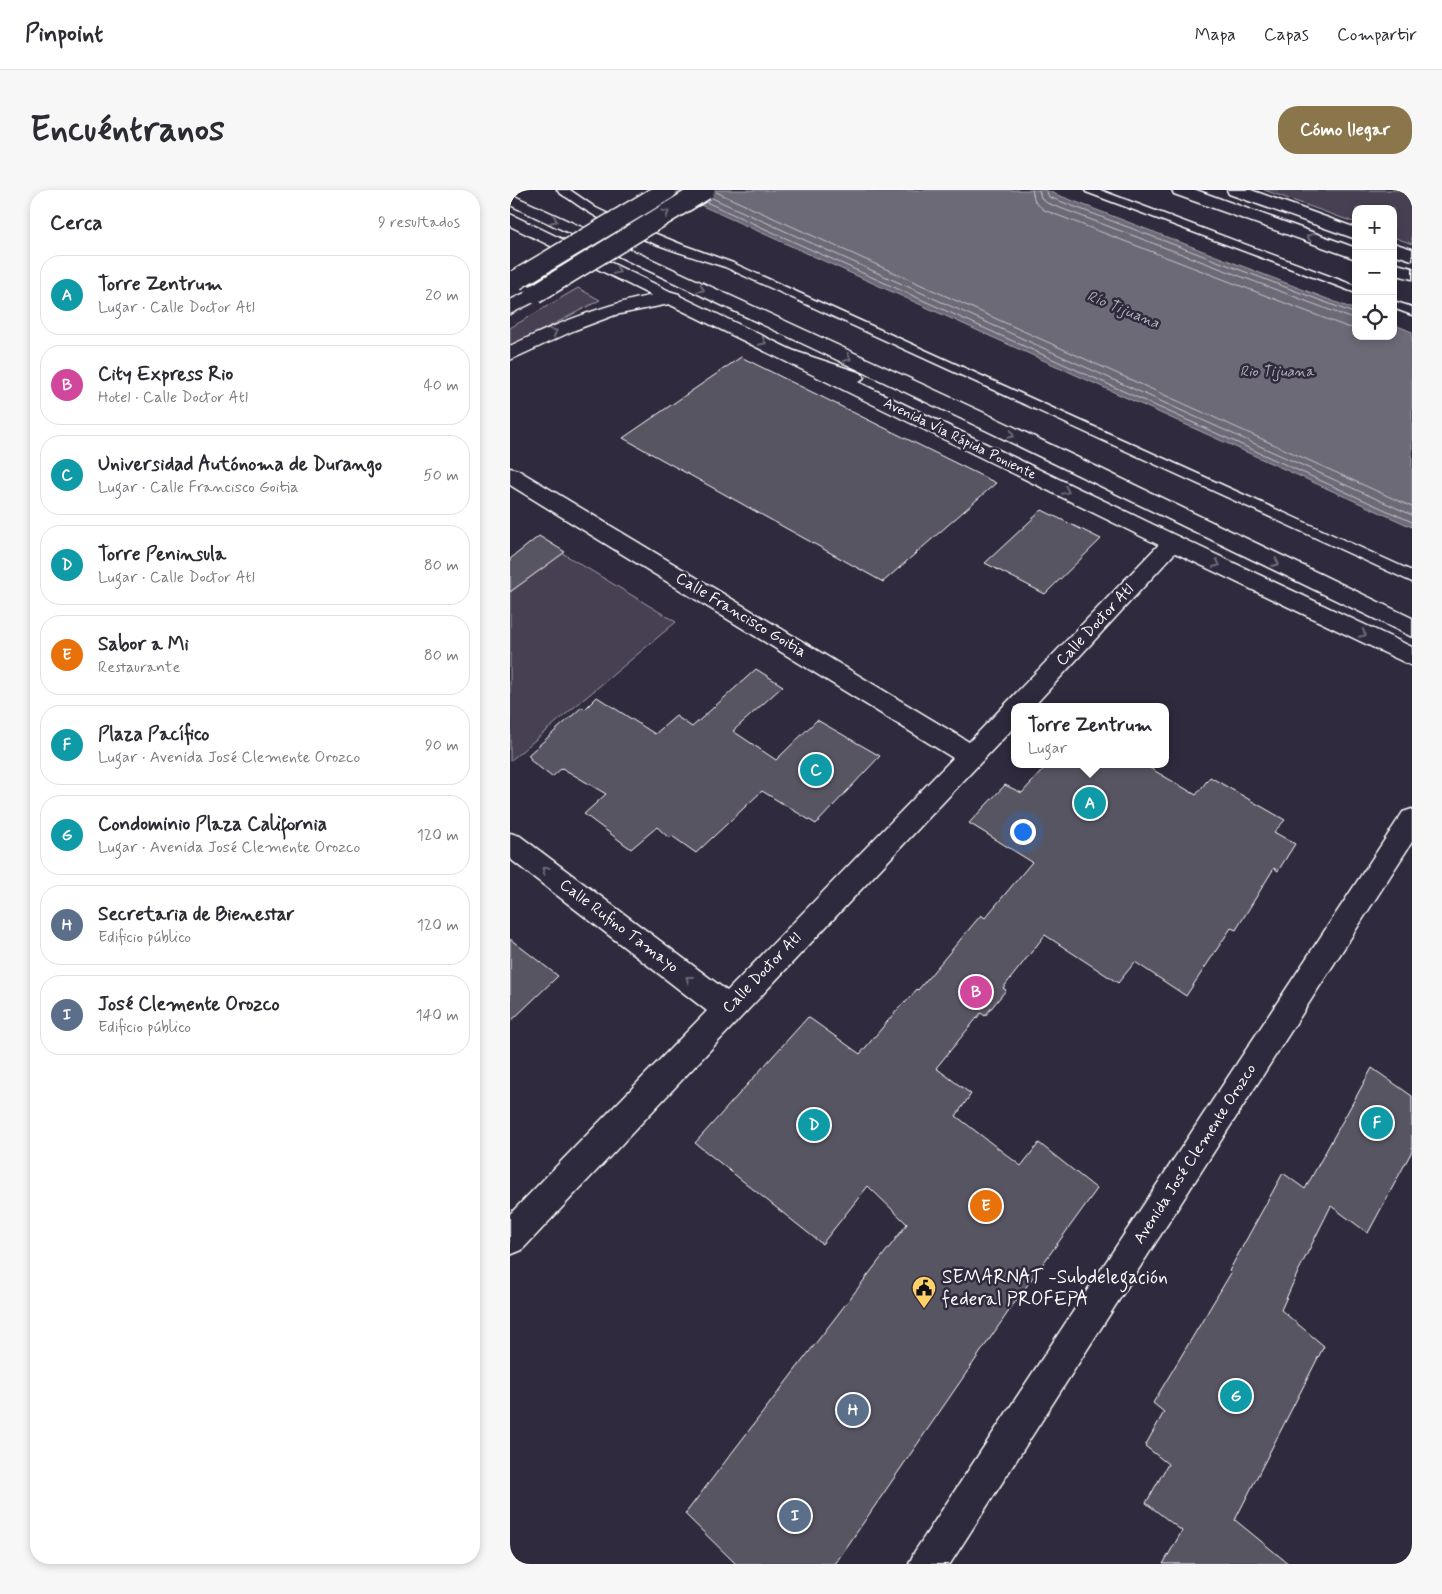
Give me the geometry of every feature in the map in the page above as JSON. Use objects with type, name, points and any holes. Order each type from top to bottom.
[{"type":"main road","points":[[513,282],[667,190]]},
{"type":"main road","points":[[510,308],[705,190]]},
{"type":"main road","points":[[1180,190],[1352,253]]},
{"type":"main road","points":[[1207,190],[1269,222]]},
{"type":"main road","points":[[1235,190],[1352,233]]},
{"type":"main road","name":"Avenida Vía Rápida Poniente","points":[[510,199],[986,422],[1412,628]]},
{"type":"main road","name":"Avenida Vía Rápida Poniente","points":[[510,219],[1173,543],[1412,657]]},
{"type":"main road","points":[[1397,249],[1412,255]]},
{"type":"main road","points":[[1397,269],[1412,274]]},
{"type":"main road","points":[[510,354],[569,324],[592,316],[655,300],[672,298]]},
{"type":"main road","points":[[791,356],[986,422]]},
{"type":"main road","name":"Calle Francisco Goitia","points":[[510,475],[971,756]]},
{"type":"main road","name":"Calle Doctor Atl","points":[[1022,703],[1173,543]]},
{"type":"main road","name":"Calle Doctor Atl","points":[[510,1238],[1011,714]]},
{"type":"main road","name":"Avenida José Clemente Orozco","points":[[928,1564],[1412,820]]},
{"type":"main road","name":"Calle Rufino Tamayo","points":[[510,844],[727,1009]]},
{"type":"lane","points":[[562,190],[604,216],[683,251],[729,265],[1412,577]]},
{"type":"lane","points":[[1090,190],[1352,288]]},
{"type":"lane","points":[[1397,305],[1412,311]]},
{"type":"shaded area","points":[[1264,190],[1412,190],[1412,244],[1397,238],[1397,205],[1352,205],[1352,222]]},
{"type":"shaded area","points":[[578,288],[600,300],[510,347],[510,328]]},
{"type":"shaded area","points":[[562,553],[676,622],[510,761],[510,591]]},
{"type":"water","name":"Rio Tijuana","points":[[667,190],[1045,190],[1352,308],[1352,340],[1397,340],[1397,326],[1412,332],[1412,527]]},
{"type":"building","points":[[741,357],[996,483],[883,582],[623,438]]},
{"type":"building","points":[[1042,510],[1101,539],[1045,594],[985,563]]},
{"type":"building","points":[[539,536],[565,552],[510,592],[510,559]]},
{"type":"building","points":[[756,669],[783,686],[733,731],[776,760],[817,720],[880,756],[816,824],[762,791],[696,853],[672,836],[669,838],[657,827],[631,849],[584,814],[606,794],[562,768],[552,777],[530,760],[528,755],[582,707],[585,709],[597,697],[655,734],[676,716],[692,727]]},
{"type":"building","points":[[1044,768],[1150,768],[1196,795],[1210,777],[1285,820],[1274,832],[1295,844],[1278,871],[1274,868],[1236,930],[1231,928],[1186,996],[1135,962],[1118,983],[1045,935],[1003,988],[1006,990],[985,1016],[981,1013],[936,1068],[971,1094],[956,1116],[1021,1166],[1039,1143],[1097,1189],[1013,1305],[835,1564],[736,1564],[685,1514],[907,1224],[868,1186],[822,1244],[695,1143],[808,1017],[860,1054],[904,1002],[918,990],[981,915],[985,918],[1032,862],[969,823],[1005,785],[1022,793]]},
{"type":"building","points":[[510,939],[558,976],[510,1022]]},
{"type":"building","points":[[1372,1068],[1412,1096],[1412,1151],[1368,1233],[1331,1206],[1298,1272],[1281,1310],[1324,1346],[1235,1520],[1289,1564],[1163,1564],[1182,1531],[1146,1503],[1168,1464],[1145,1446],[1164,1412],[1153,1403],[1231,1273],[1229,1271],[1283,1173],[1305,1189]]},
{"type":"place","name":"Universidad Autónoma de Durango","points":[[816,770]]},
{"type":"place","name":"Torre Zentrum","points":[[1090,803]]},
{"type":"place","name":"City Express Rio","points":[[976,992]]},
{"type":"place","name":"Plaza Pacífico","points":[[1377,1123]]},
{"type":"place","name":"Torre Peninsula","points":[[814,1125]]},
{"type":"place","name":"Sabor a Mi","points":[[986,1206]]},
{"type":"place","name":"SEMARNAT -Subdelegación federal PROFEPA","points":[[924,1309]]},
{"type":"place","name":"Condominio Plaza California","points":[[1236,1396]]},
{"type":"place","name":"Secretaria de Bienestar","points":[[853,1410]]},
{"type":"place","name":"José Clemente Orozco","points":[[795,1516]]},
{"type":"water label","name":"Río Tijuana","points":[[1123,310]]}]
